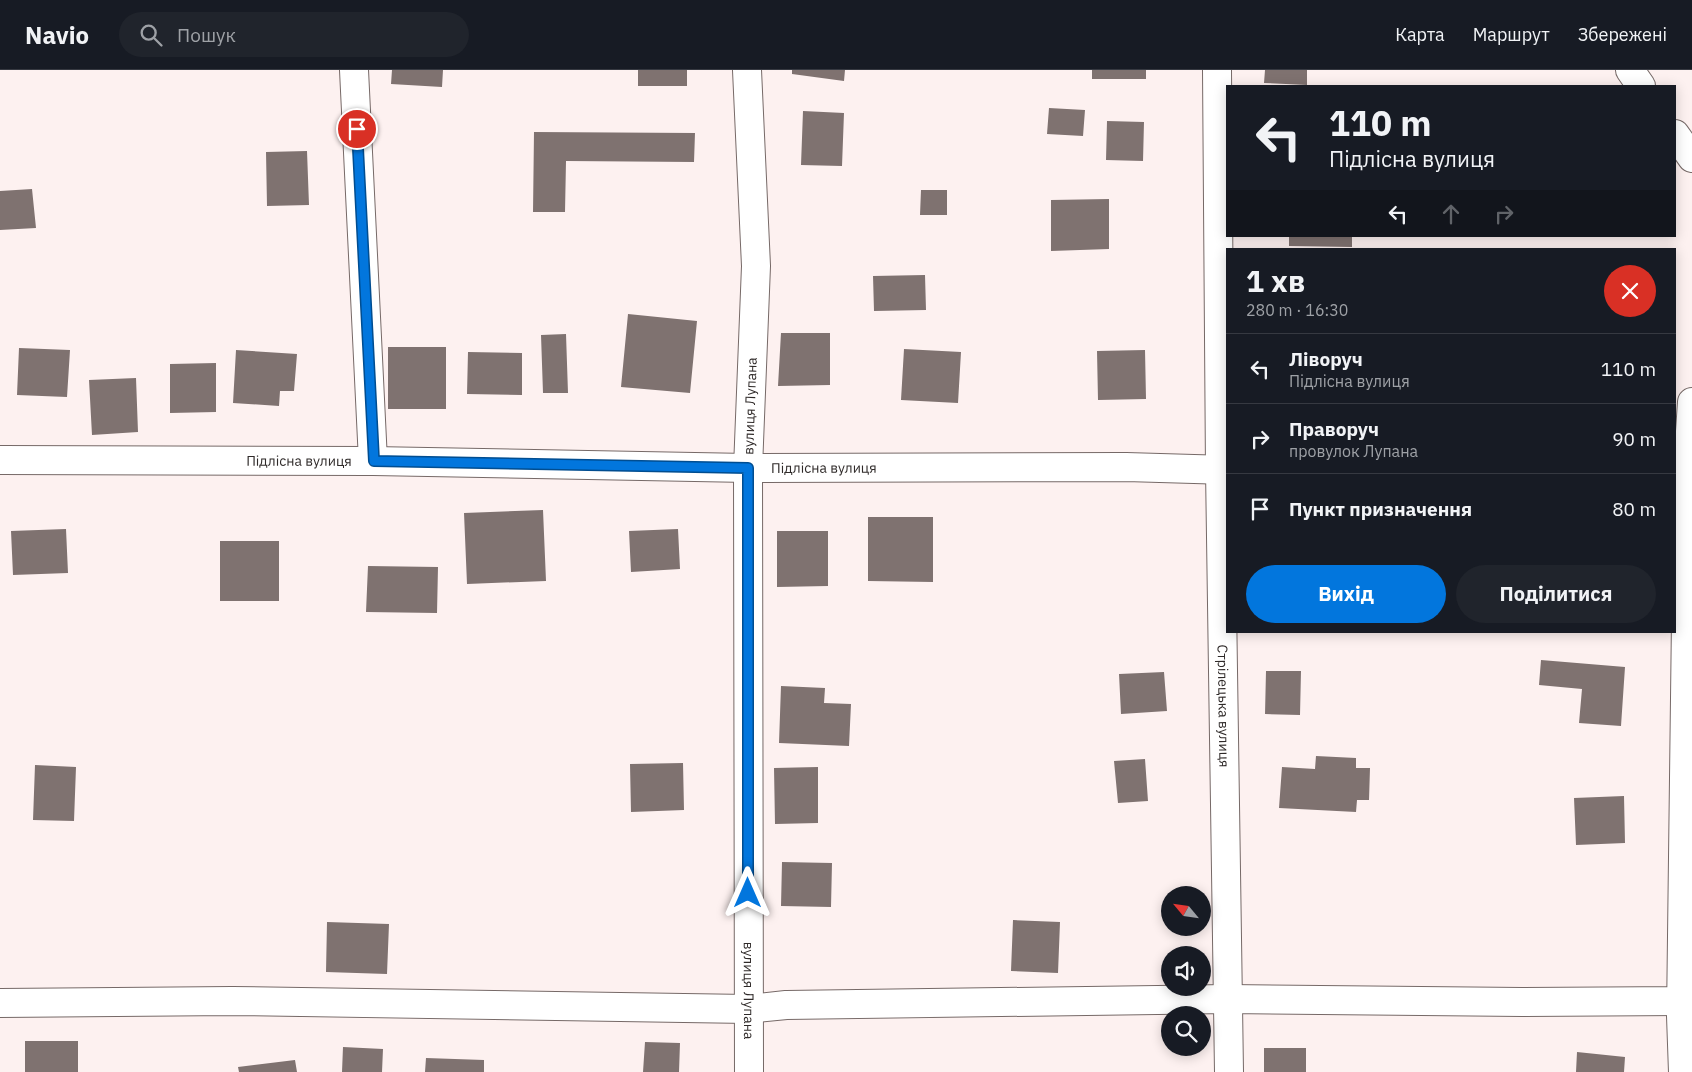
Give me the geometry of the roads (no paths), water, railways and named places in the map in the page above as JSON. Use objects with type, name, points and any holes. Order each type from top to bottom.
[{"type":"street","points":[[354,70],[374,461]]},
{"type":"street","name":"вулиця Лупана","points":[[747,70],[756,266],[748,468],[749,1072]]},
{"type":"street","name":"Стрілецька вулиця","points":[[1216,70],[1224,470],[1229,1072]]},
{"type":"street","points":[[1630,70],[1640,85]]},
{"type":"street","points":[[1676,135],[1692,158]]},
{"type":"street","points":[[1683,1072],[1687,1000],[1685,461],[1692,402]]},
{"type":"street","name":"Підлісна вулиця","points":[[0,460],[374,461],[748,468],[1126,467],[1224,470]]},
{"type":"street","points":[[0,1003],[232,1002],[748,1009],[786,1004],[1228,999],[1522,1002],[1687,1000]]}]
